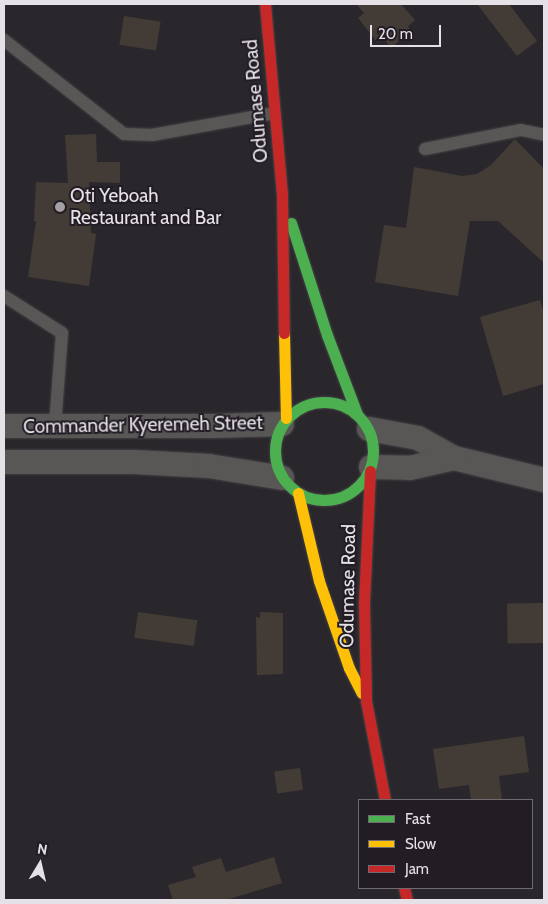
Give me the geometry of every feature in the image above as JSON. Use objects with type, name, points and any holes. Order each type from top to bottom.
[{"type":"main road","name":"Odumase Road","points":[[265,4],[282,196],[284,421]]},
{"type":"main road","name":"Odumase Road","points":[[282,196],[327,335],[363,421]]},
{"type":"main road","points":[[320,401],[340,403],[363,421],[374,448],[370,469],[360,485],[347,495],[330,500],[314,499],[290,485],[276,465],[274,451],[276,437],[284,421],[301,406],[320,401]]},
{"type":"main road","name":"Odumase Road","points":[[370,469],[364,604],[366,701],[385,799]]},
{"type":"main road","name":"Odumase Road","points":[[290,485],[337,636],[349,668],[366,701]]},
{"type":"street","name":"Commander Kyeremeh Street","points":[[4,426],[205,426],[284,421]]},
{"type":"street","points":[[363,421],[418,438],[454,458],[544,480]]},
{"type":"street","points":[[370,469],[410,468],[454,458]]},
{"type":"street","name":"Commander Kyeremeh Street","points":[[4,462],[209,466],[290,485]]},
{"type":"lane","points":[[4,40],[124,134],[152,135],[274,114]]},
{"type":"lane","points":[[425,149],[521,130],[544,135]]},
{"type":"lane","points":[[4,296],[62,334],[55,426]]},
{"type":"building","points":[[356,4],[401,4],[415,20],[408,26],[411,31],[391,48],[383,37],[377,42],[358,18],[364,13]]},
{"type":"building","points":[[477,4],[509,4],[537,41],[517,56]]},
{"type":"building","points":[[124,16],[161,22],[156,50],[119,45]]},
{"type":"building","points":[[96,134],[97,162],[120,162],[120,183],[89,182],[91,233],[96,234],[89,286],[28,277],[36,221],[34,221],[36,182],[68,183],[65,135]]},
{"type":"building","points":[[515,139],[544,169],[544,263],[498,221],[470,221],[458,296],[375,282],[384,225],[406,228],[414,167],[462,176],[477,174],[491,165]]},
{"type":"building","points":[[540,300],[544,313],[544,384],[503,396],[480,317]]},
{"type":"building","points":[[543,603],[544,643],[508,644],[507,604]]},
{"type":"building","points":[[138,612],[197,620],[194,646],[134,638]]},
{"type":"building","points":[[260,612],[283,613],[283,674],[257,675],[256,617],[260,618]]},
{"type":"building","points":[[524,736],[529,772],[499,776],[502,799],[471,799],[469,785],[439,789],[433,749]]},
{"type":"building","points":[[300,768],[303,790],[277,793],[274,772]]},
{"type":"building","points":[[274,857],[282,883],[226,900],[173,900],[168,885],[196,877],[192,867],[221,858],[226,872]]},
{"type":"traffic: fast","points":[[291,223],[327,335],[357,414]]},
{"type":"traffic: fast","points":[[324,402],[343,405],[359,416],[370,432],[373,451],[370,470],[359,486],[343,497],[324,500],[305,497],[289,486],[278,470],[275,451],[278,432],[289,416],[305,405],[324,402]]},
{"type":"traffic: slow","points":[[284,333],[286,418]]},
{"type":"traffic: slow","points":[[298,493],[319,581],[349,668],[362,693]]},
{"type":"traffic: jam","points":[[265,4],[282,196],[284,333]]},
{"type":"traffic: jam","points":[[370,471],[364,604],[366,701],[385,799]]},
{"type":"traffic: jam","points":[[404,889],[407,900]]},
{"type":"place","name":"Oti Yeboah Restaurant and Bar","points":[[60,207]]}]
